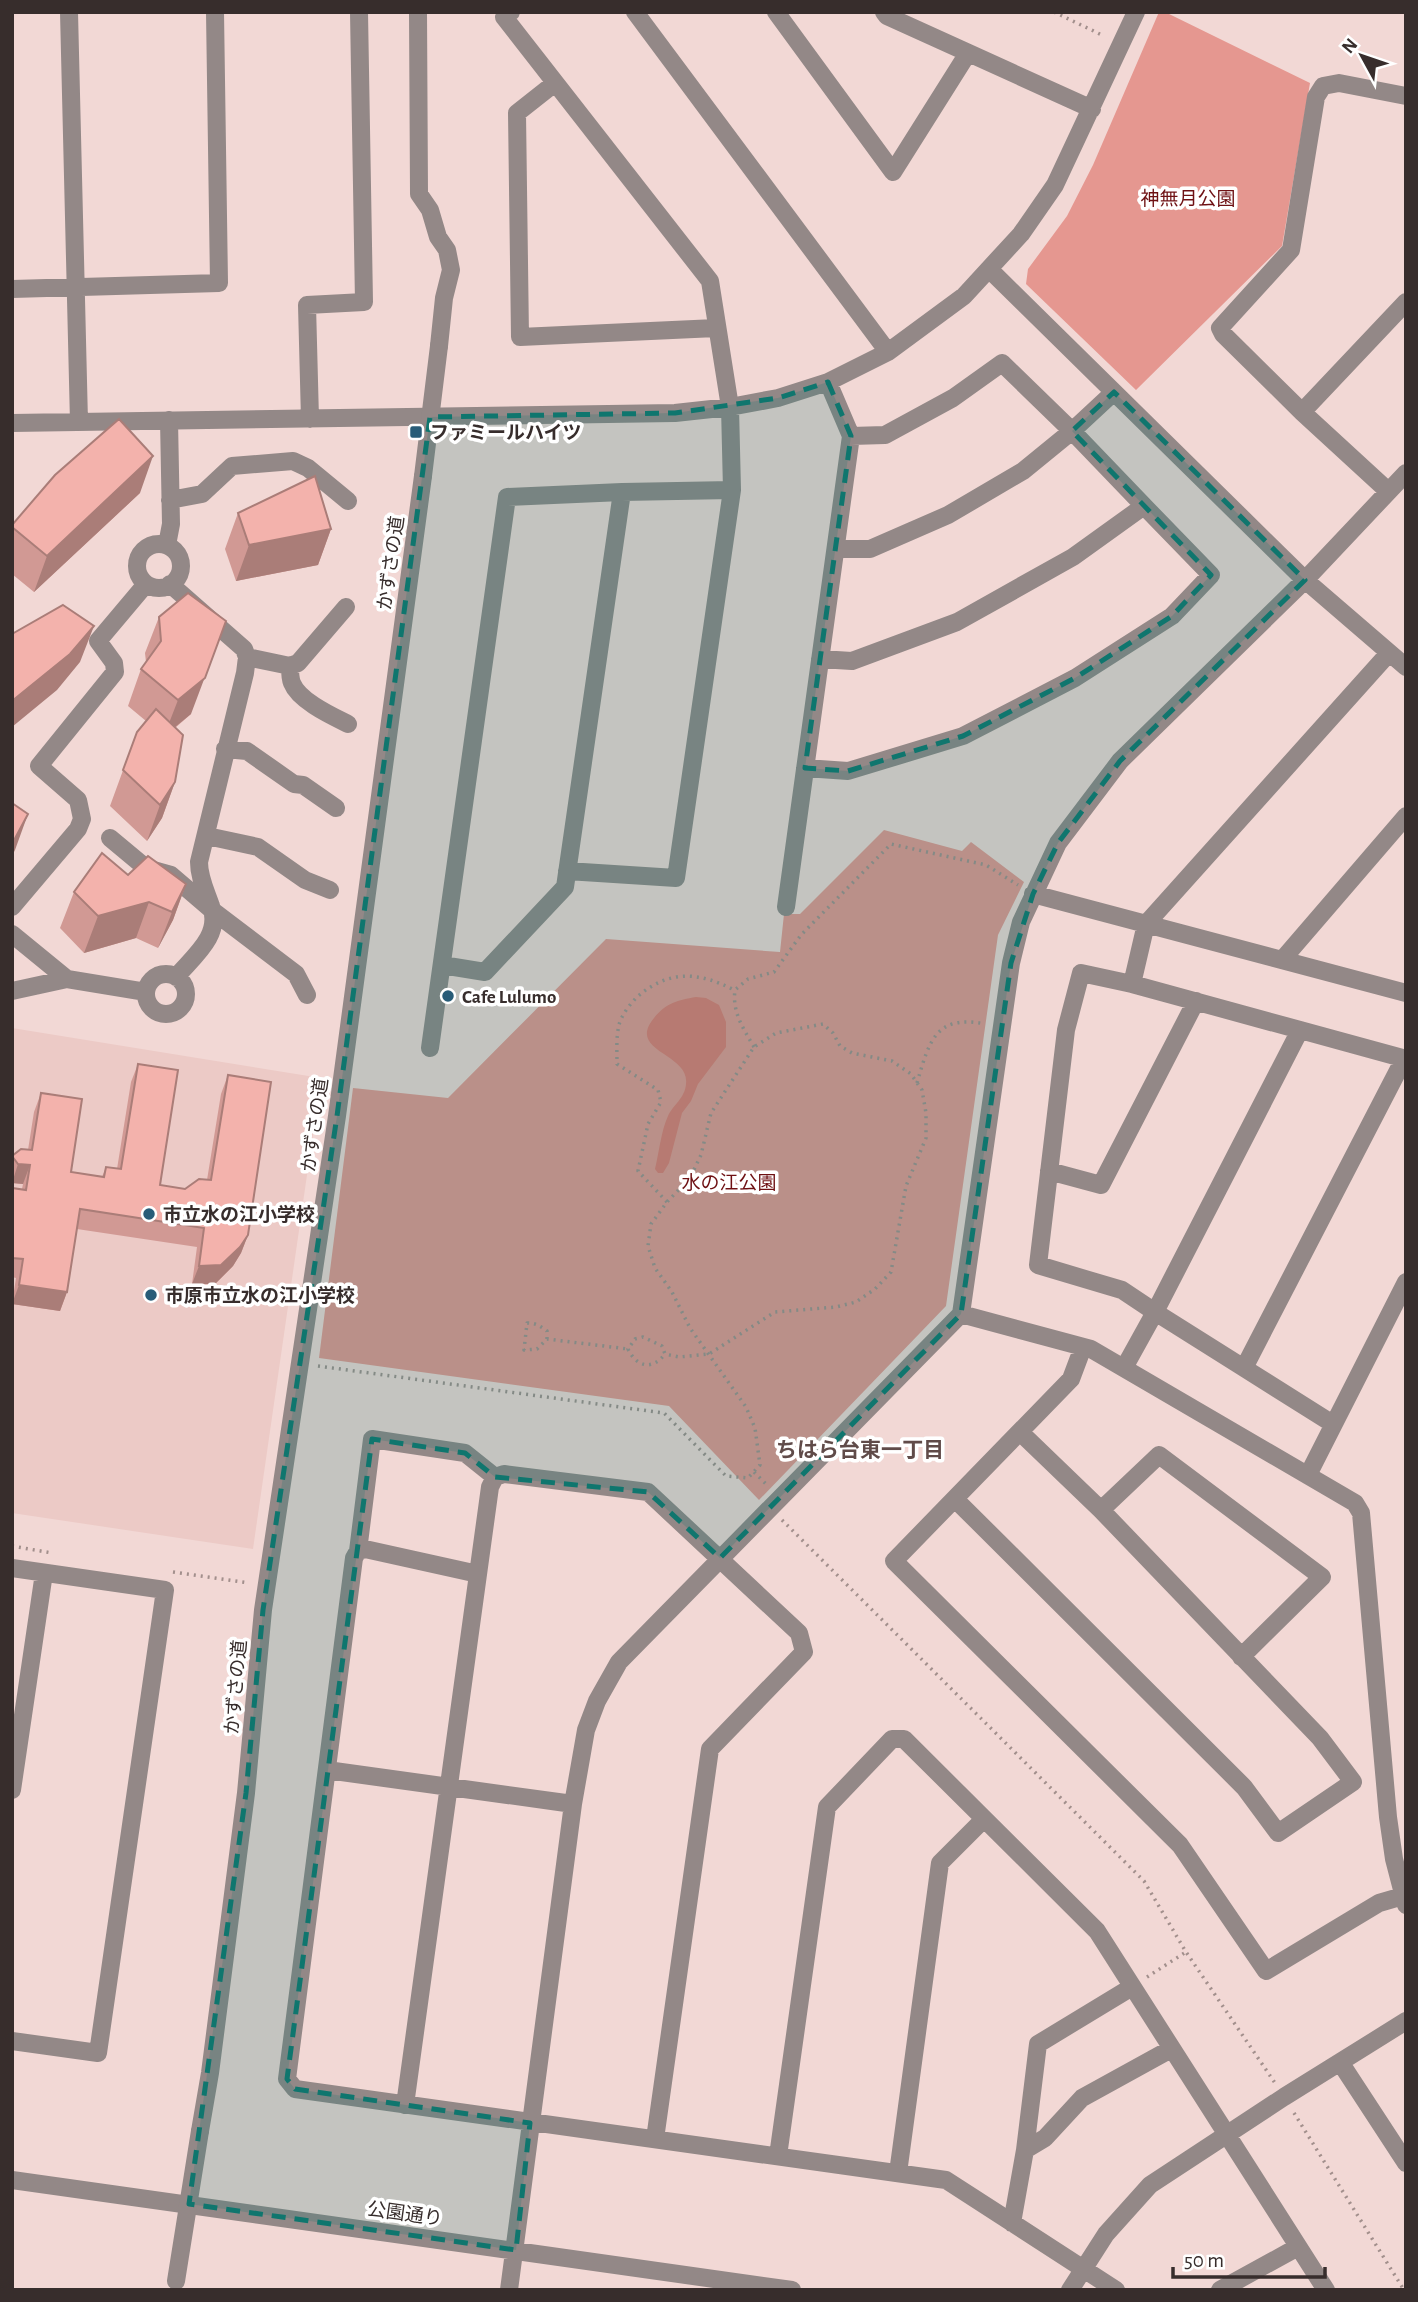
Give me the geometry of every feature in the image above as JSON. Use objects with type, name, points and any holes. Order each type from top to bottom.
[{"type":"street","points":[[69,12],[79,422]]},
{"type":"street","points":[[12,289],[219,283],[215,12]]},
{"type":"street","points":[[310,419],[307,306],[364,302],[359,12]]},
{"type":"street","name":"かずさの道","points":[[175,2285],[210,2073],[246,1793],[262,1610],[337,1116],[423,476],[444,298],[451,270],[447,250],[438,237],[430,210],[419,194],[418,12]]},
{"type":"street","points":[[511,12],[504,18],[710,281],[730,407],[732,490],[676,878],[567,871]]},
{"type":"street","points":[[635,12],[888,352]]},
{"type":"street","points":[[776,12],[893,172],[968,53]]},
{"type":"street","points":[[884,12],[887,16],[1092,109]]},
{"type":"street","points":[[12,423],[676,412],[730,407],[778,398],[828,382],[888,352],[964,296],[1021,234],[1055,185],[1136,12]]},
{"type":"street","points":[[555,82],[517,113],[520,337],[716,328]]},
{"type":"street","points":[[1388,491],[1302,412],[1220,328],[1291,250],[1316,97],[1322,86],[1339,83],[1406,96]]},
{"type":"street","points":[[990,270],[1305,580],[1406,667]]},
{"type":"street","points":[[1302,412],[1406,302]]},
{"type":"street","points":[[805,768],[848,771],[962,736],[1075,678],[1172,616],[1211,575],[1002,363],[953,398],[885,435],[851,436]]},
{"type":"street","points":[[786,907],[851,436],[828,382]]},
{"type":"street","points":[[836,549],[870,549],[948,514],[1023,471],[1072,432],[1114,391]]},
{"type":"street","points":[[166,545],[171,524],[169,420]]},
{"type":"street","points":[[170,500],[202,494],[232,466],[293,461],[308,468],[348,501]]},
{"type":"street","points":[[509,2290],[573,1804],[586,1730],[597,1701],[619,1662],[961,1314],[1011,963],[1021,922],[1058,843],[1120,761],[1305,580],[1406,472]]},
{"type":"street","points":[[430,1048],[507,497],[732,490]]},
{"type":"street","points":[[442,965],[485,972],[565,887],[622,492]]},
{"type":"street","points":[[820,659],[852,661],[957,622],[1073,558],[1144,506]]},
{"type":"street","points":[[166,545],[179,556],[179,574],[170,584],[159,588],[146,584],[138,575],[138,558],[149,546],[166,545]]},
{"type":"street","points":[[12,907],[78,829],[82,811],[78,800],[39,766],[115,672],[114,663],[98,641],[146,584]]},
{"type":"street","points":[[170,584],[244,649],[247,657],[199,862],[199,873],[213,911],[215,926],[211,935],[176,977]]},
{"type":"street","points":[[247,657],[290,666],[298,663],[346,607]]},
{"type":"street","points":[[1132,984],[1146,924],[1389,653]]},
{"type":"street","points":[[290,666],[291,681],[297,691],[323,712],[348,724]]},
{"type":"street","points":[[225,750],[247,751],[336,808]]},
{"type":"street","points":[[1282,960],[1406,816]]},
{"type":"street","points":[[207,836],[258,847],[305,880],[330,890]]},
{"type":"street","points":[[110,838],[146,868],[171,875],[213,911],[296,974],[307,995]]},
{"type":"street","points":[[1033,894],[1406,993]]},
{"type":"street","points":[[14,938],[67,979]]},
{"type":"street","points":[[1244,1368],[1405,1059],[1132,984],[1081,973],[1066,1030],[1038,1265],[1122,1290],[1155,1312],[1244,1368],[1334,1424]]},
{"type":"street","points":[[169,974],[176,977],[186,989],[183,1004],[178,1010],[163,1014],[156,1012],[146,1000],[146,992],[154,978],[169,974]]},
{"type":"street","points":[[12,991],[67,979],[146,992]]},
{"type":"street","points":[[1049,1171],[1101,1185],[1196,1001]]},
{"type":"street","points":[[1124,1368],[1300,1030]]},
{"type":"street","points":[[1307,1475],[1406,1282]]},
{"type":"street","points":[[961,1314],[1091,1349],[1355,1503],[1361,1513],[1388,1817],[1394,1860],[1404,1900],[1379,1903],[1266,1971],[1180,1845],[894,1562],[1071,1379],[1083,1347]]},
{"type":"street","points":[[955,1499],[1244,1787],[1278,1833],[1353,1782],[1320,1738],[1101,1510],[1020,1432]]},
{"type":"street","points":[[495,1478],[465,1453],[372,1438],[287,2079],[295,2089],[946,2180],[1116,2290]]},
{"type":"street","points":[[1101,1510],[1159,1455],[1322,1577],[1241,1657]]},
{"type":"street","points":[[405,2105],[490,1487],[495,1478],[504,1474],[648,1492],[799,1633],[804,1652],[710,1749],[654,2139]]},
{"type":"street","points":[[358,1551],[365,1549],[478,1574]]},
{"type":"street","points":[[12,1568],[165,1590],[98,2053],[12,2042]]},
{"type":"street","points":[[12,1790],[44,1573]]},
{"type":"street","points":[[778,2156],[827,1807],[892,1740],[904,1739],[1097,1931],[1326,2290]]},
{"type":"street","points":[[327,1770],[573,1804]]},
{"type":"street","points":[[898,2173],[940,1863],[984,1819]]},
{"type":"street","points":[[1012,2223],[1025,2150],[1038,2044],[1132,1987]]},
{"type":"street","points":[[1070,2290],[1106,2234],[1150,2185],[1284,2096],[1406,2021]]},
{"type":"street","points":[[1025,2150],[1045,2138],[1082,2098],[1171,2049]]},
{"type":"street","points":[[1340,2062],[1406,2163]]},
{"type":"street","name":"公園通り","points":[[12,2179],[792,2290]]},
{"type":"street","points":[[1220,2290],[1298,2247]]},
{"type":"path","points":[[1054,12],[1122,44]]},
{"type":"path","points":[[754,1047],[737,1018],[735,990],[748,979],[774,972],[801,935],[891,844],[986,865],[1033,894]]},
{"type":"path","points":[[667,1202],[638,1171],[648,1124],[661,1102],[658,1090],[617,1064],[619,1023],[632,1002],[649,987],[671,977],[691,976],[735,990]]},
{"type":"path","points":[[918,1083],[927,1049],[938,1032],[951,1024],[966,1020],[1002,1027]]},
{"type":"path","points":[[299,1364],[664,1413],[726,1476],[748,1478],[760,1465],[755,1428],[746,1407],[709,1354],[655,1268],[648,1246],[651,1224],[690,1178],[701,1155],[710,1113],[754,1047],[776,1033],[823,1024],[833,1033],[840,1046],[852,1053],[892,1061],[911,1074],[922,1090],[926,1138],[906,1186],[891,1272],[875,1289],[856,1302],[836,1307],[775,1312],[709,1354],[680,1357],[666,1354]]},
{"type":"path","points":[[527,1323],[536,1323],[547,1331],[547,1339],[537,1349],[524,1350],[527,1323]]},
{"type":"path","points":[[628,1349],[635,1339],[643,1337],[662,1346],[666,1354]]},
{"type":"path","points":[[547,1339],[628,1349]]},
{"type":"path","points":[[628,1349],[632,1358],[650,1366],[659,1362],[666,1354]]},
{"type":"path","points":[[769,1508],[1144,1881],[1186,1952],[1284,2096],[1404,2290]]},
{"type":"path","points":[[1132,1987],[1186,1952]]},
{"type":"highlighted area","points":[[828,382],[851,436],[805,768],[848,771],[963,736],[1075,678],[1172,616],[1211,575],[1072,431],[1114,392],[1305,580],[1120,761],[1058,843],[1033,894],[1011,963],[961,1314],[720,1558],[648,1492],[495,1477],[465,1453],[372,1439],[287,2079],[295,2089],[530,2123],[516,2250],[189,2204],[246,1793],[263,1610],[337,1116],[430,417],[675,413],[778,398]]},
{"type":"shaded area","points":[[696,997],[706,998],[719,1005],[726,1022],[726,1047],[698,1084],[682,1113],[669,1163],[663,1173],[658,1173],[655,1169],[666,1122],[686,1084],[685,1074],[679,1065],[653,1046],[648,1038],[648,1029],[654,1018],[668,1006]]},
{"type":"shaded area","name":"市原市立水の江小学校","points":[[12,1028],[321,1078],[253,1549],[12,1513]]},
{"type":"green space","name":"神無月公園","points":[[1159,12],[1165,12],[1310,83],[1282,246],[1136,390],[1026,284],[1028,269],[1067,216],[1093,165]]},
{"type":"green space","name":"水の江公園","points":[[884,830],[962,851],[971,842],[1024,882],[998,935],[946,1306],[759,1500],[669,1406],[319,1358],[353,1088],[448,1098],[606,939],[780,952],[784,914],[800,914]]},
{"type":"building","points":[[119,419],[153,456],[47,556],[12,525],[55,475]]},
{"type":"building","points":[[315,476],[331,529],[249,545],[238,513]]},
{"type":"building","points":[[188,593],[226,621],[205,678],[178,700],[141,669],[161,641],[159,617]]},
{"type":"building","points":[[63,605],[94,626],[70,654],[12,701],[12,634]]},
{"type":"building","points":[[156,709],[183,735],[175,782],[160,805],[123,770],[137,732]]},
{"type":"building","points":[[12,803],[28,814],[12,844]]},
{"type":"building","points":[[102,853],[128,875],[148,856],[186,884],[172,912],[149,902],[98,916],[74,892]]},
{"type":"building","points":[[138,1064],[178,1070],[160,1185],[185,1189],[199,1179],[211,1180],[228,1075],[271,1082],[248,1235],[221,1265],[199,1266],[204,1228],[80,1209],[67,1292],[19,1285],[23,1259],[12,1258],[12,1188],[26,1190],[30,1165],[18,1164],[12,1156],[21,1149],[32,1150],[41,1093],[82,1099],[71,1172],[104,1177],[106,1167],[121,1169]]},
{"type":"place","name":"ファミールハイツ","points":[[416,432]]},
{"type":"place","name":"Cafe Lulumo","points":[[448,996]]},
{"type":"place","name":"市立水の江小学校","points":[[149,1214]]},
{"type":"place","name":"市原市立水の江小学校","points":[[151,1295]]},
{"type":"district","name":"ちはら台東一丁目","points":[[860,1450]]}]
